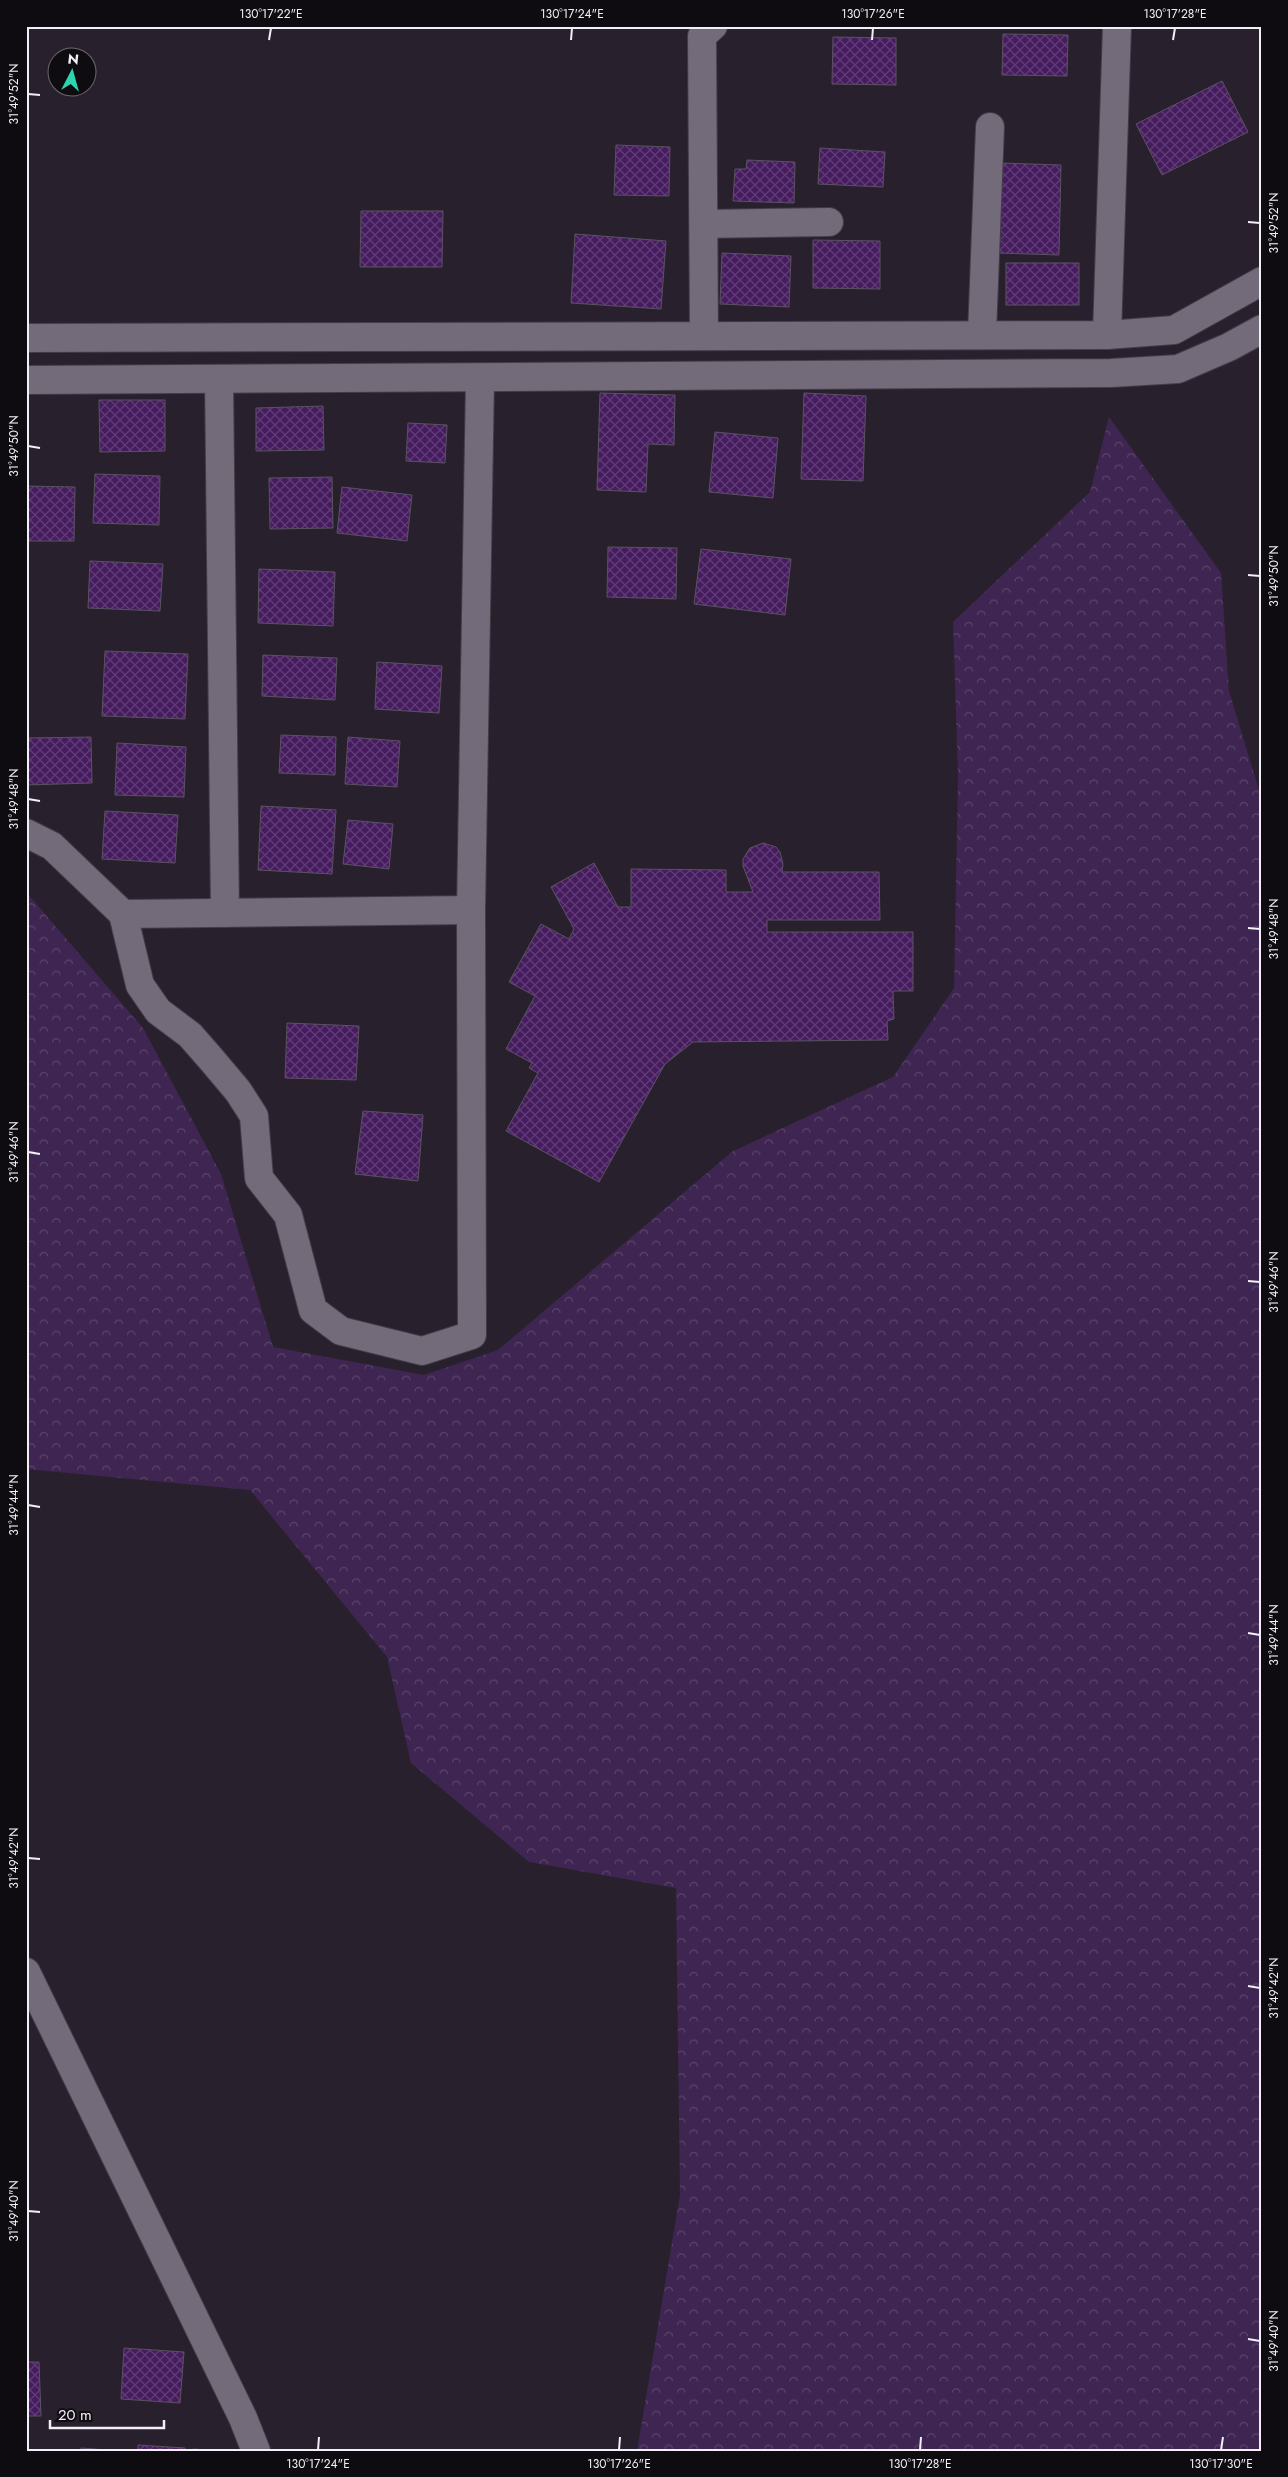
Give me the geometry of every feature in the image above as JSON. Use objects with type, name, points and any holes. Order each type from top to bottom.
[{"type":"street","points":[[704,336],[702,36],[713,26]]},
{"type":"street","points":[[1107,335],[1117,26]]},
{"type":"street","points":[[982,334],[990,127]]},
{"type":"street","points":[[704,224],[829,222]]},
{"type":"street","points":[[26,338],[1107,335],[1174,330],[1262,281]]},
{"type":"street","points":[[26,380],[480,379],[1111,373],[1178,369],[1229,347],[1262,329]]},
{"type":"street","points":[[220,379],[225,913]]},
{"type":"street","points":[[26,833],[52,846],[123,914],[140,985],[158,1011],[190,1035],[211,1059],[238,1091],[254,1116],[259,1178],[288,1215],[313,1310],[341,1331],[422,1351],[472,1334],[471,910],[480,379]]},
{"type":"street","points":[[123,914],[471,910]]},
{"type":"street","points":[[26,1972],[243,2418],[256,2451]]},
{"type":"green space","points":[[1109,417],[1221,573],[1229,691],[1262,800],[1262,2451],[637,2451],[680,2195],[676,1888],[529,1862],[411,1763],[387,1657],[250,1490],[26,1469],[26,892],[143,1028],[221,1174],[273,1347],[424,1375],[498,1350],[733,1151],[893,1077],[954,988],[958,775],[953,622],[1090,492]]},
{"type":"building","points":[[1003,34],[1068,35],[1067,76],[1002,75]]},
{"type":"building","points":[[833,37],[896,38],[896,85],[832,84]]},
{"type":"building","points":[[1222,81],[1248,132],[1162,175],[1136,124]]},
{"type":"building","points":[[616,145],[670,147],[669,196],[614,195]]},
{"type":"building","points":[[820,148],[885,152],[883,187],[818,184]]},
{"type":"building","points":[[747,160],[795,162],[794,203],[733,201],[735,169],[746,169]]},
{"type":"building","points":[[1000,163],[1061,165],[1059,255],[997,253]]},
{"type":"building","points":[[361,211],[443,211],[442,267],[360,267]]},
{"type":"building","points":[[575,234],[666,241],[661,309],[571,303]]},
{"type":"building","points":[[813,240],[880,241],[880,289],[813,288]]},
{"type":"building","points":[[722,253],[791,256],[789,307],[720,304]]},
{"type":"building","points":[[1006,263],[1079,263],[1079,305],[1006,305]]},
{"type":"building","points":[[600,393],[675,395],[674,445],[648,444],[646,492],[597,490]]},
{"type":"building","points":[[804,393],[866,396],[863,481],[801,479]]},
{"type":"building","points":[[99,400],[165,400],[165,451],[100,452]]},
{"type":"building","points":[[323,406],[324,450],[256,451],[256,408]]},
{"type":"building","points":[[408,423],[447,425],[445,463],[406,461]]},
{"type":"building","points":[[715,432],[778,438],[773,498],[709,492]]},
{"type":"building","points":[[95,474],[160,476],[159,525],[93,523]]},
{"type":"building","points":[[332,477],[333,528],[270,529],[269,478]]},
{"type":"building","points":[[26,486],[75,487],[74,541],[26,541]]},
{"type":"building","points":[[342,487],[412,495],[407,541],[337,533]]},
{"type":"building","points":[[608,547],[677,548],[676,599],[607,597]]},
{"type":"building","points":[[701,549],[791,559],[785,615],[694,604]]},
{"type":"building","points":[[90,561],[163,564],[160,611],[88,608]]},
{"type":"building","points":[[259,569],[335,572],[333,626],[258,623]]},
{"type":"building","points":[[105,651],[188,654],[185,719],[102,716]]},
{"type":"building","points":[[263,655],[337,658],[335,700],[262,696]]},
{"type":"building","points":[[377,662],[442,666],[439,713],[375,709]]},
{"type":"building","points":[[281,735],[336,737],[335,775],[279,773]]},
{"type":"building","points":[[91,737],[92,783],[26,785],[26,738]]},
{"type":"building","points":[[348,737],[400,741],[397,787],[345,784]]},
{"type":"building","points":[[117,743],[186,747],[184,797],[115,795]]},
{"type":"building","points":[[261,806],[336,810],[332,874],[258,870]]},
{"type":"building","points":[[105,811],[178,815],[175,863],[102,859]]},
{"type":"building","points":[[348,820],[393,824],[389,869],[343,864]]},
{"type":"building","points":[[763,843],[776,847],[780,852],[783,864],[782,872],[879,872],[880,920],[767,920],[767,932],[913,932],[913,991],[893,991],[894,1019],[887,1021],[888,1040],[693,1042],[665,1064],[599,1182],[506,1131],[538,1073],[529,1068],[532,1063],[506,1049],[535,996],[509,982],[541,924],[569,939],[574,929],[551,887],[594,863],[618,907],[631,907],[631,869],[726,870],[726,892],[753,892],[743,866],[743,859],[750,848]]},
{"type":"building","points":[[287,1023],[359,1026],[356,1080],[285,1078]]},
{"type":"building","points":[[363,1111],[423,1115],[418,1181],[355,1174]]},
{"type":"building","points":[[124,2348],[184,2352],[180,2403],[121,2399]]},
{"type":"building","points":[[26,2362],[39,2362],[41,2416],[26,2416]]},
{"type":"building","points":[[138,2445],[185,2448],[185,2451],[138,2451]]},
{"type":"building","points":[[81,2448],[120,2451],[81,2451]]},
{"type":"building","points":[[193,2449],[225,2451],[193,2451]]}]
